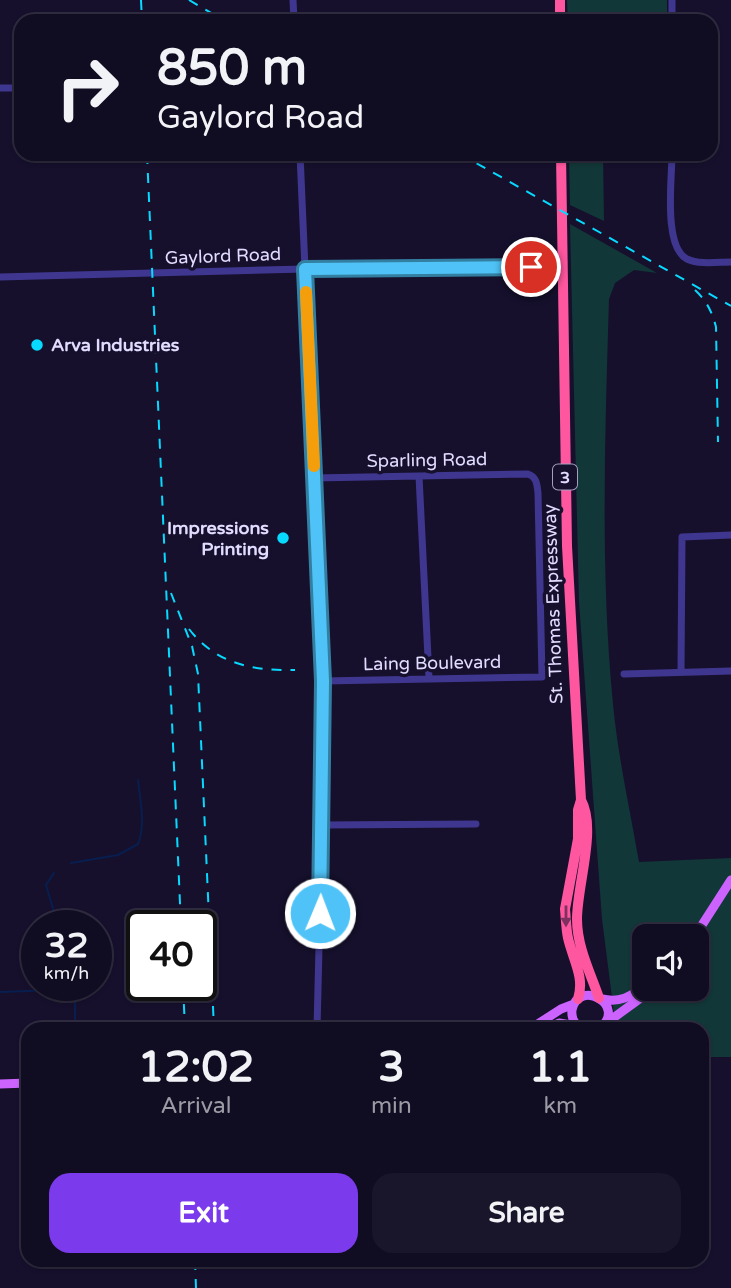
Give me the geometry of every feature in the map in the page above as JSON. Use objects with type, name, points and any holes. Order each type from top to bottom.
[{"type":"highway","name":"St. Thomas Expressway","points":[[561,161],[567,558],[581,800],[578,810],[578,839],[565,909],[567,934],[580,976],[580,991],[576,1002]]},
{"type":"highway","name":"St. Thomas Expressway","points":[[581,800],[587,811],[577,918],[578,935],[582,954],[601,998]]},
{"type":"main road","points":[[703,924],[731,880]]},
{"type":"main road","points":[[541,1022],[589,995],[615,1001],[632,996]]},
{"type":"main road","points":[[601,998],[608,1008],[604,1022]]},
{"type":"main road","points":[[608,1022],[637,1001]]},
{"type":"main road","points":[[576,1002],[572,1016],[576,1022]]},
{"type":"main road","points":[[0,1084],[21,1083]]},
{"type":"street","points":[[300,161],[323,681],[317,1022]]},
{"type":"street","points":[[672,161],[673,243],[687,259],[731,262]]},
{"type":"street","name":"Gaylord Road","points":[[0,277],[305,269],[531,267]]},
{"type":"street","name":"Sparling Road","points":[[314,478],[532,475],[538,493],[542,677]]},
{"type":"street","points":[[419,476],[429,678]]},
{"type":"street","points":[[681,672],[682,537],[731,535]]},
{"type":"street","points":[[624,674],[731,671]]},
{"type":"street","name":"Laing Boulevard","points":[[323,681],[542,677]]},
{"type":"street","points":[[322,825],[476,824]]},
{"type":"green space","points":[[567,0],[667,0],[667,14],[568,14]]},
{"type":"green space","points":[[569,161],[603,161],[604,221],[570,205]]},
{"type":"green space","points":[[570,224],[657,273],[634,270],[615,283],[609,299],[605,451],[606,603],[613,704],[639,862],[731,858],[731,1057],[709,1057],[709,1022],[615,1022],[602,919],[579,602]]},
{"type":"waterway","points":[[71,863],[118,855],[138,844],[142,820],[138,780]]},
{"type":"waterway","points":[[54,873],[46,885],[54,910]]},
{"type":"waterway","points":[[0,992],[21,991]]},
{"type":"waterway","points":[[75,1001],[75,1022]]},
{"type":"railway","points":[[141,0],[142,14]]},
{"type":"railway","points":[[189,0],[213,14]]},
{"type":"railway","points":[[147,161],[180,910]]},
{"type":"railway","points":[[472,161],[731,306]]},
{"type":"railway","points":[[695,290],[703,298],[716,327],[718,442]]},
{"type":"railway","points":[[171,593],[192,646],[198,674],[214,1022]]},
{"type":"railway","points":[[189,629],[223,658],[250,667],[295,670]]},
{"type":"railway","points":[[184,1001],[185,1022]]},
{"type":"railway","points":[[195,1267],[196,1288]]},
{"type":"slow traffic","points":[[306,292],[314,466]]},
{"type":"place","name":"Arva Industries","points":[[37,345]]},
{"type":"place","name":"Impressions Printing","points":[[283,538]]},
{"type":"route","points":[[320,913],[323,681],[305,269],[531,267]]}]
